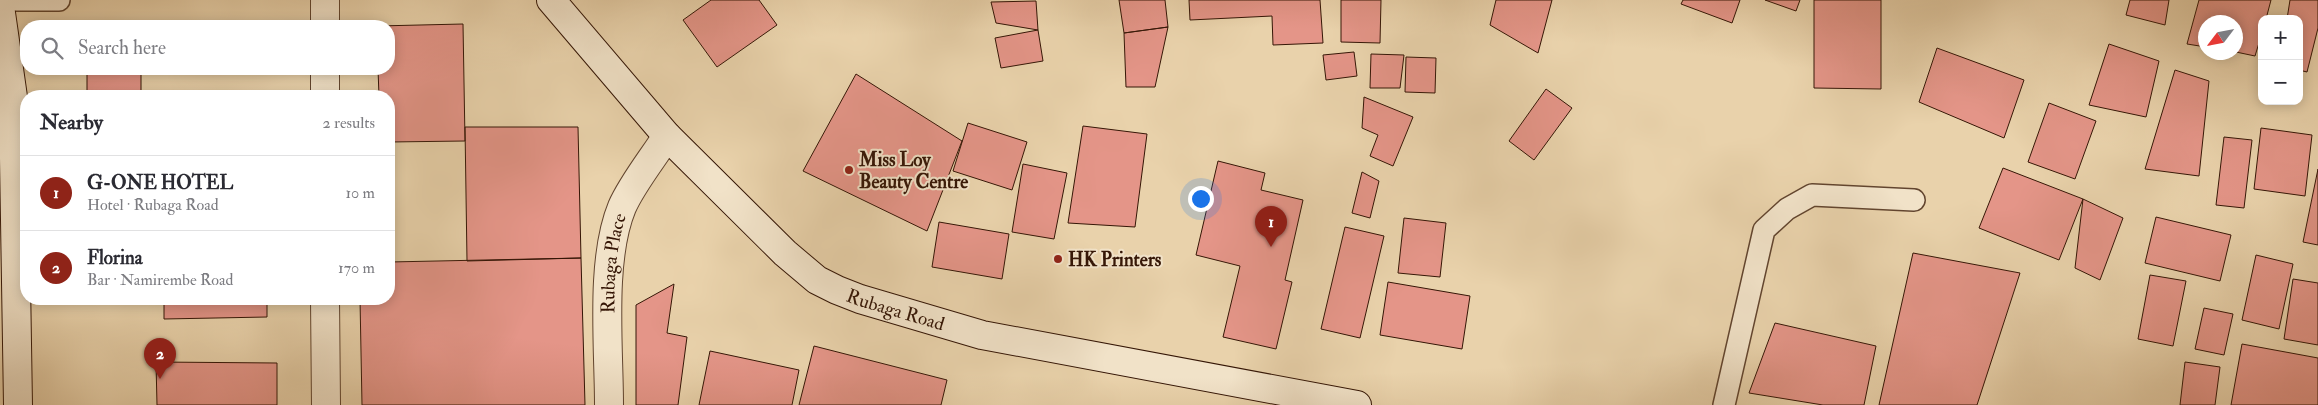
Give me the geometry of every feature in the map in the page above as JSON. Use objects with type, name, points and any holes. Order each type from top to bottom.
[{"type":"main road","points":[[325,0],[325,20]]},
{"type":"main road","name":"Rubaga Road","points":[[551,0],[666,136],[785,253],[817,280],[860,299],[982,334],[1350,404]]},
{"type":"main road","points":[[0,6],[13,97],[18,405]]},
{"type":"main road","points":[[325,75],[325,90]]},
{"type":"main road","name":"Rubaga Place","points":[[609,405],[608,269],[613,235],[622,206],[666,136]]},
{"type":"main road","points":[[326,305],[326,405]]},
{"type":"lane","points":[[0,0],[59,0]]},
{"type":"lane","points":[[1724,405],[1764,230],[1787,209],[1812,195],[1914,200]]},
{"type":"building","points":[[711,0],[759,0],[777,25],[717,67],[683,20]]},
{"type":"building","points":[[1119,0],[1165,0],[1168,27],[1124,33]]},
{"type":"building","points":[[1189,0],[1320,0],[1323,43],[1273,45],[1272,16],[1190,20]]},
{"type":"building","points":[[1341,0],[1381,0],[1380,43],[1341,42]]},
{"type":"building","points":[[1496,0],[1552,0],[1538,53],[1490,25]]},
{"type":"building","points":[[1683,0],[1740,0],[1732,23],[1681,4]]},
{"type":"building","points":[[1765,0],[1800,0],[1796,11]]},
{"type":"building","points":[[1814,0],[1881,0],[1881,89],[1814,88]]},
{"type":"building","points":[[2130,0],[2169,0],[2165,25],[2126,15]]},
{"type":"building","points":[[2199,0],[2271,0],[2267,15],[2258,15],[2258,46],[2255,56],[2243,53],[2243,15],[2198,15],[2198,46],[2187,44]]},
{"type":"building","points":[[2290,0],[2318,0],[2318,28],[2307,72],[2303,71],[2303,15],[2288,15]]},
{"type":"building","points":[[1036,1],[1038,30],[996,23],[991,2]]},
{"type":"building","points":[[463,24],[465,141],[395,142],[395,90],[379,90],[378,75],[395,75],[395,26]]},
{"type":"building","points":[[1168,27],[1155,87],[1126,87],[1124,33]]},
{"type":"building","points":[[1038,30],[1043,61],[1001,68],[995,38]]},
{"type":"building","points":[[2109,44],[2159,61],[2146,117],[2089,105]]},
{"type":"building","points":[[1937,48],[2024,80],[2004,138],[1919,102]]},
{"type":"building","points":[[1354,52],[1357,76],[1326,80],[1323,55]]},
{"type":"building","points":[[1371,54],[1404,55],[1400,88],[1370,88]]},
{"type":"building","points":[[1406,57],[1436,58],[1435,93],[1405,92]]},
{"type":"building","points":[[2175,70],[2209,81],[2199,176],[2145,169]]},
{"type":"building","points":[[856,74],[962,141],[927,231],[803,171]]},
{"type":"building","points":[[87,75],[141,75],[141,90],[87,90]]},
{"type":"building","points":[[1546,89],[1572,108],[1534,160],[1509,141]]},
{"type":"building","points":[[1364,97],[1413,117],[1393,166],[1370,156],[1378,135],[1362,128]]},
{"type":"building","points":[[2049,103],[2096,121],[2075,179],[2028,162]]},
{"type":"building","points":[[968,123],[1027,142],[1012,190],[953,171]]},
{"type":"building","points":[[1083,126],[1147,134],[1135,227],[1068,223]]},
{"type":"building","points":[[465,127],[578,127],[581,258],[467,261]]},
{"type":"building","points":[[2261,128],[2312,135],[2305,196],[2254,189]]},
{"type":"building","points":[[2224,137],[2252,140],[2244,208],[2216,205]]},
{"type":"building","points":[[1218,161],[1265,173],[1261,190],[1303,200],[1285,280],[1292,282],[1276,349],[1223,337],[1240,266],[1196,255]]},
{"type":"building","points":[[1023,164],[1067,173],[1054,239],[1012,232]]},
{"type":"building","points":[[2003,168],[2083,199],[2059,260],[1979,228]]},
{"type":"building","points":[[2318,169],[2318,245],[2303,242]]},
{"type":"building","points":[[1362,172],[1379,181],[1370,218],[1352,213]]},
{"type":"building","points":[[2083,199],[2123,218],[2100,280],[2075,268]]},
{"type":"building","points":[[2156,217],[2231,235],[2220,281],[2145,263]]},
{"type":"building","points":[[1404,218],[1446,223],[1440,277],[1398,273]]},
{"type":"building","points":[[939,222],[1009,234],[1002,279],[932,267]]},
{"type":"building","points":[[1345,227],[1384,236],[1360,338],[1321,329]]},
{"type":"building","points":[[1913,253],[2020,273],[1977,405],[1879,405]]},
{"type":"building","points":[[2256,255],[2293,264],[2279,329],[2242,320]]},
{"type":"building","points":[[581,258],[585,405],[362,405],[360,305],[395,305],[395,262]]},
{"type":"building","points":[[2150,275],[2186,281],[2173,346],[2138,339]]},
{"type":"building","points":[[2293,279],[2318,283],[2318,345],[2284,339]]},
{"type":"building","points":[[1388,282],[1470,296],[1462,349],[1380,335]]},
{"type":"building","points":[[674,284],[667,333],[687,337],[678,405],[636,405],[636,305]]},
{"type":"building","points":[[164,305],[267,305],[267,317],[164,319]]},
{"type":"building","points":[[2204,308],[2233,314],[2224,355],[2195,349]]},
{"type":"building","points":[[1775,323],[1876,346],[1864,405],[1823,405],[1749,393]]},
{"type":"building","points":[[2242,344],[2318,358],[2318,405],[2231,405]]},
{"type":"building","points":[[814,346],[947,380],[941,405],[799,405]]},
{"type":"building","points":[[710,351],[799,370],[792,405],[699,405]]},
{"type":"building","points":[[156,362],[277,363],[277,405],[157,405]]},
{"type":"building","points":[[2185,362],[2220,367],[2215,405],[2180,405]]},
{"type":"place","name":"Miss Loy Beauty Centre","points":[[849,170]]},
{"type":"place","name":"G-ONE HOTEL","points":[[1271,247]]},
{"type":"place","name":"HK Printers","points":[[1058,259]]},
{"type":"place","name":"Florina","points":[[160,379]]}]
